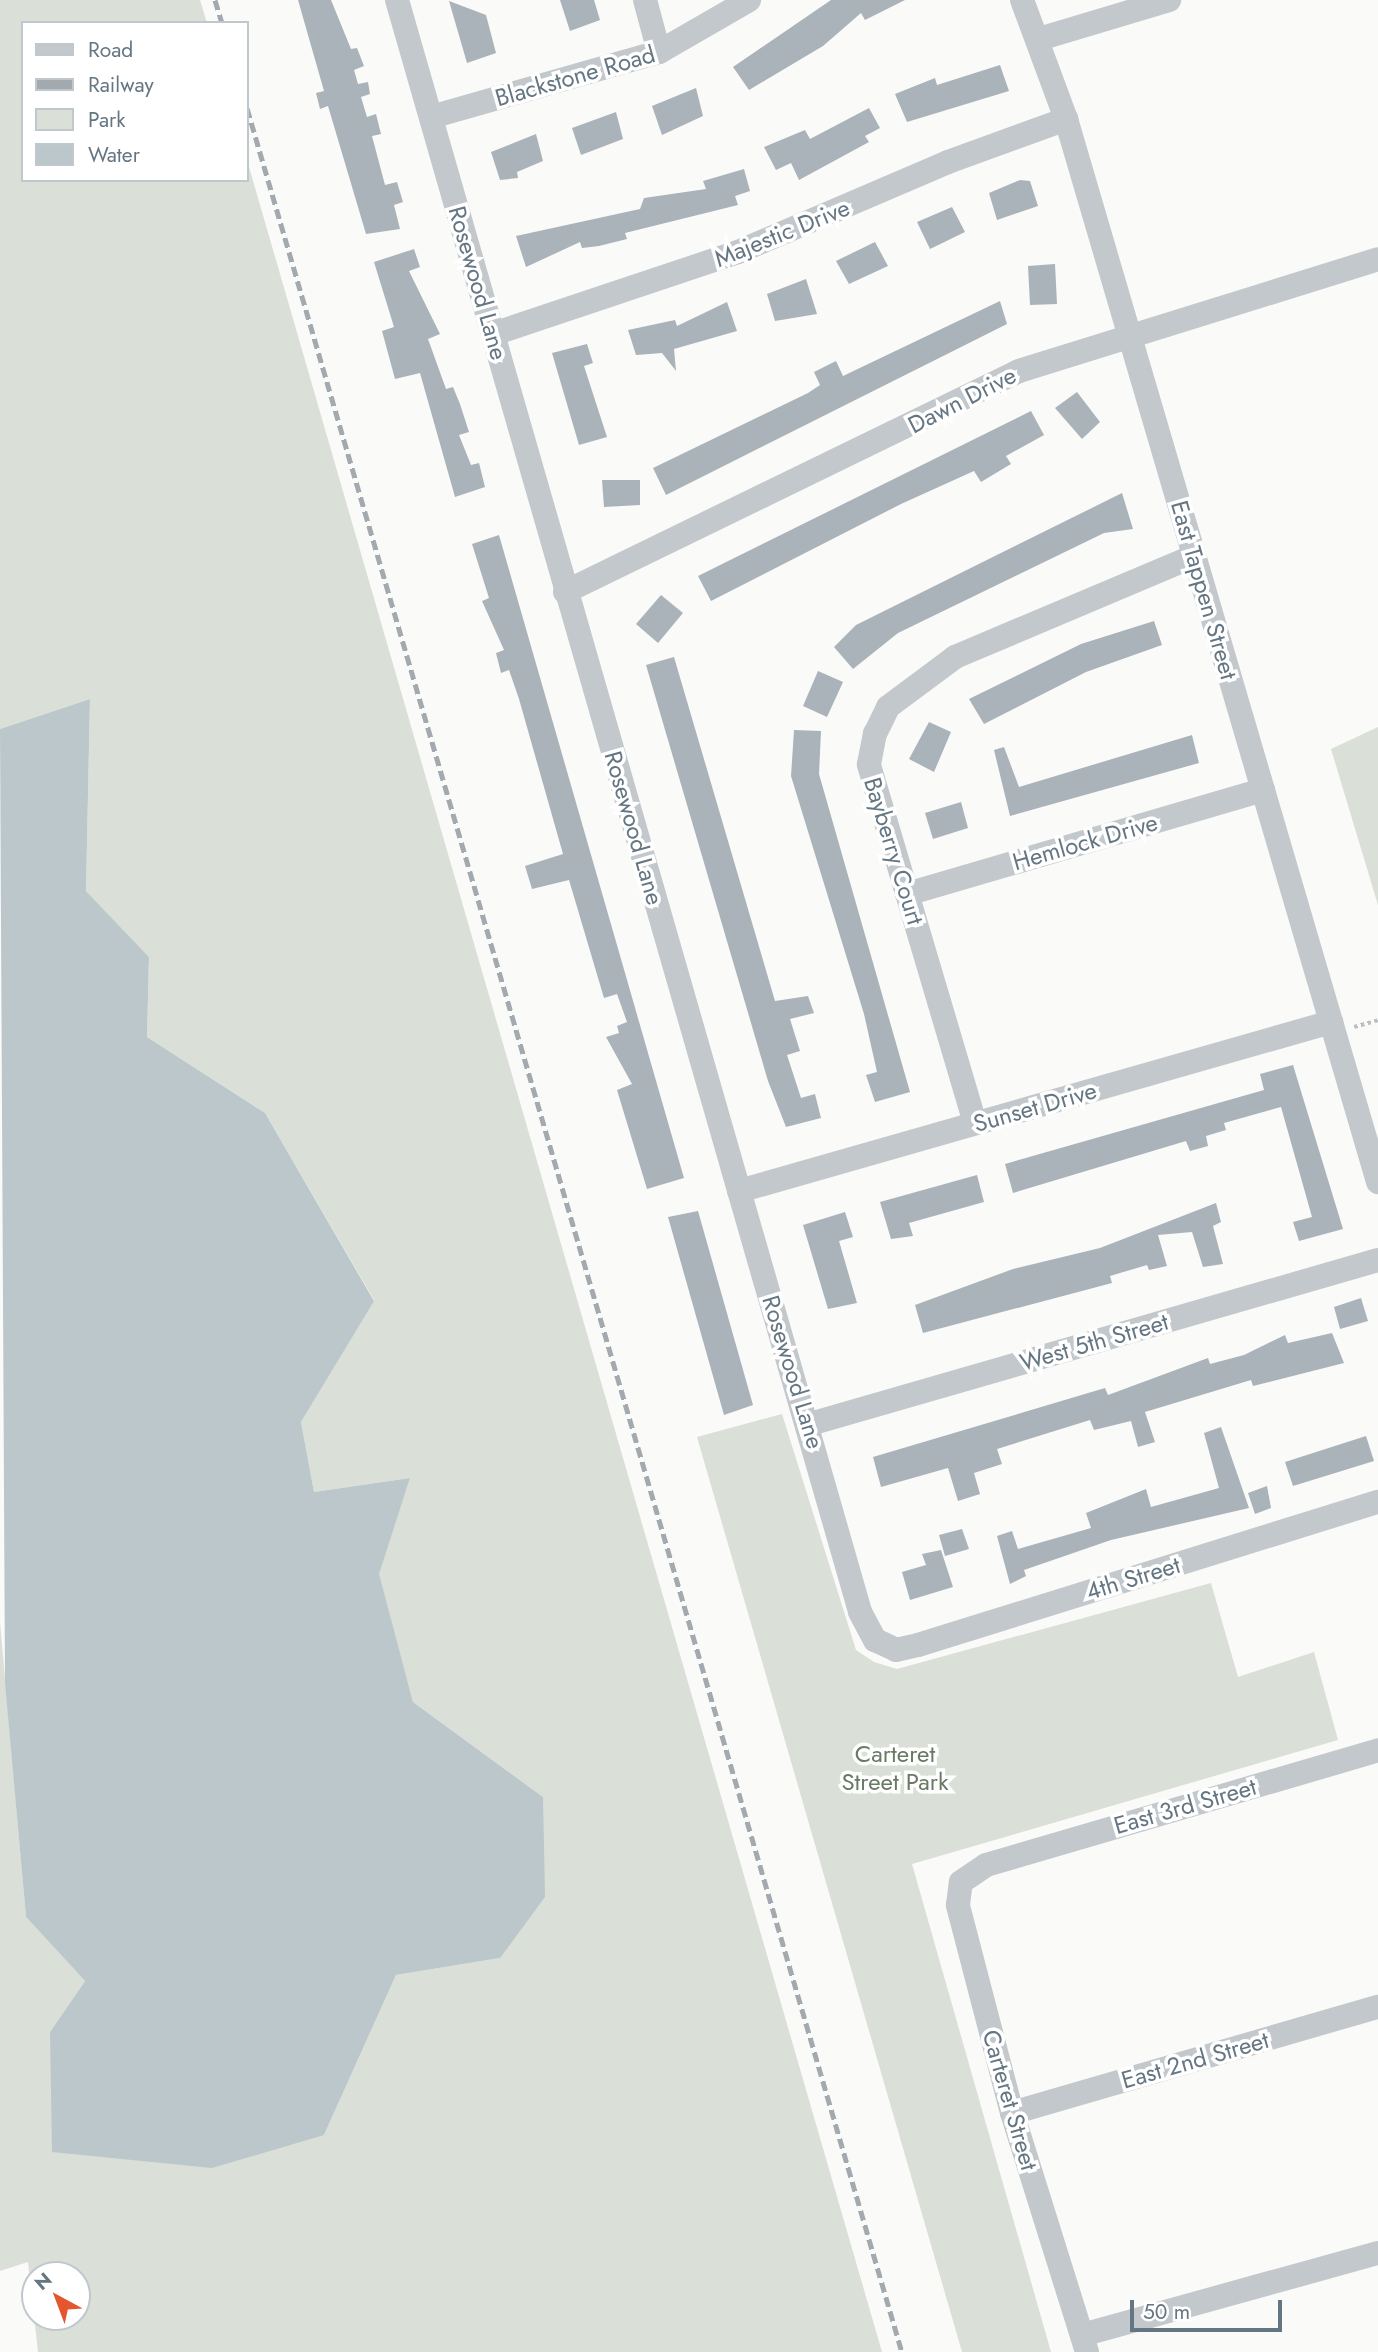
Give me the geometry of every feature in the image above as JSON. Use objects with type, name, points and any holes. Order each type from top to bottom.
[{"type":"street","name":"Rosewood Lane","points":[[397,0],[565,592],[739,1191],[810,1424],[860,1612],[875,1640],[887,1646]]},
{"type":"street","points":[[645,0],[659,52]]},
{"type":"street","name":"Blackstone Road","points":[[431,117],[659,52],[749,0]]},
{"type":"street","name":"East Tappen Street","points":[[1022,0],[1039,39],[1066,120],[1263,790],[1342,1025],[1378,1182]]},
{"type":"street","points":[[1039,39],[1169,0]]},
{"type":"street","name":"Majestic Drive","points":[[493,334],[738,252],[948,162],[1066,120]]},
{"type":"street","name":"Dawn Drive","points":[[565,592],[1019,371],[1378,259]]},
{"type":"street","name":"Bayberry Court","points":[[975,1124],[869,764],[888,707],[955,657],[1194,556]]},
{"type":"street","name":"Hemlock Drive","points":[[907,894],[1263,790]]},
{"type":"street","name":"Sunset Drive","points":[[739,1191],[1342,1025]]},
{"type":"street","name":"West 5th Street","points":[[810,1424],[1378,1260]]},
{"type":"street","name":"4th Street","points":[[887,1646],[918,1646],[1378,1502]]},
{"type":"street","name":"East 3rd Street","points":[[993,1863],[1378,1750]]},
{"type":"street","name":"Carteret Street","points":[[993,1863],[961,1882],[958,1905],[1012,2113],[1084,2343]]},
{"type":"street","name":"East 2nd Street","points":[[1012,2113],[1378,2007]]},
{"type":"street","points":[[1084,2343],[1378,2253]]},
{"type":"path","points":[[1342,1025],[1378,1020]]},
{"type":"green space","points":[[0,0],[200,0],[206,21],[21,21],[21,182],[248,182],[248,163],[882,2352],[38,2352],[36,2331],[91,2331],[91,2261],[21,2261],[21,2264],[0,2271],[0,1622],[26,1917],[85,1981],[50,2032],[324,2135],[396,1975],[500,1958],[543,1797],[413,1702],[378,1574],[410,1478],[314,1492],[301,1422],[374,1300],[265,1113],[147,1037],[149,957],[86,891],[90,699],[0,729]]},
{"type":"green space","points":[[1378,727],[1378,905],[1331,749]]},
{"type":"green space","name":"Carteret Street Park","points":[[782,1414],[856,1650],[874,1662],[897,1669],[1211,1583],[1238,1677],[1314,1652],[1338,1740],[912,1864],[1051,2352],[962,2352],[697,1437]]},
{"type":"water","points":[[90,699],[86,891],[149,957],[147,1037],[265,1113],[374,1301],[301,1422],[314,1492],[410,1478],[379,1574],[413,1702],[543,1797],[545,1897],[500,1958],[396,1975],[324,2135],[212,2168],[52,2152],[50,2032],[85,1981],[26,1917],[5,1683],[0,729]]},
{"type":"building","points":[[298,0],[331,0],[351,49],[357,48],[364,66],[354,70],[358,84],[368,82],[370,94],[361,97],[367,117],[376,114],[381,134],[372,136],[385,185],[397,182],[403,202],[394,205],[400,229],[366,234],[328,106],[320,109],[316,93],[324,91]]},
{"type":"building","points":[[560,0],[594,0],[600,20],[570,31]]},
{"type":"building","points":[[831,0],[905,0],[865,20],[861,13],[823,46],[749,90],[733,67]]},
{"type":"building","points":[[449,1],[486,15],[496,53],[467,63]]},
{"type":"building","points":[[1000,65],[1009,91],[907,122],[895,94],[935,78],[937,85]]},
{"type":"building","points":[[696,88],[703,116],[662,135],[652,106]]},
{"type":"building","points":[[869,108],[880,128],[865,136],[869,142],[799,180],[791,163],[776,170],[764,147],[805,130],[810,139]]},
{"type":"building","points":[[616,112],[623,139],[581,155],[572,128]]},
{"type":"building","points":[[536,134],[543,161],[517,172],[518,178],[500,180],[491,152]]},
{"type":"building","points":[[744,169],[750,191],[735,196],[738,205],[625,233],[627,239],[599,246],[582,248],[580,242],[526,267],[516,236],[640,209],[644,198],[706,189],[703,181]]},
{"type":"building","points":[[1020,180],[1030,181],[1038,206],[997,220],[989,193]]},
{"type":"building","points":[[952,207],[965,232],[930,249],[917,222]]},
{"type":"building","points":[[875,242],[888,266],[849,284],[836,261]]},
{"type":"building","points":[[414,249],[420,267],[409,271],[440,334],[428,339],[446,389],[453,387],[460,404],[469,432],[459,435],[471,465],[479,463],[485,487],[455,497],[420,373],[395,379],[382,331],[394,327],[374,262]]},
{"type":"building","points":[[1055,264],[1057,304],[1030,305],[1028,266]]},
{"type":"building","points":[[806,279],[817,314],[775,321],[767,294]]},
{"type":"building","points":[[1000,301],[1007,324],[666,495],[653,468],[808,393],[820,385],[814,372],[836,361],[843,376]]},
{"type":"building","points":[[727,302],[737,331],[674,349],[676,371],[662,353],[636,355],[628,330],[675,320],[677,326]]},
{"type":"building","points":[[587,344],[593,363],[584,366],[607,437],[579,445],[552,353]]},
{"type":"building","points":[[1077,392],[1100,422],[1082,439],[1055,408]]},
{"type":"building","points":[[1031,411],[1044,435],[1006,456],[1011,464],[981,482],[974,471],[901,504],[711,601],[698,576]]},
{"type":"building","points":[[602,480],[640,480],[640,505],[604,507]]},
{"type":"building","points":[[1122,493],[1133,529],[1104,533],[898,633],[853,669],[834,647],[856,625]]},
{"type":"building","points":[[499,535],[684,1178],[647,1189],[617,1090],[632,1084],[606,1037],[619,1033],[617,1026],[627,1022],[617,994],[604,998],[569,880],[532,889],[525,866],[563,854],[519,699],[509,670],[501,673],[496,653],[504,650],[482,601],[489,598],[472,544]]},
{"type":"building","points":[[661,595],[683,613],[658,643],[636,624]]},
{"type":"building","points":[[1154,621],[1162,645],[1086,672],[984,724],[969,699],[1081,644]]},
{"type":"building","points":[[674,657],[775,1001],[808,996],[814,1013],[790,1019],[800,1051],[787,1055],[801,1098],[815,1094],[821,1118],[786,1127],[768,1081],[646,665]]},
{"type":"building","points":[[818,671],[843,682],[827,717],[803,706]]},
{"type":"building","points":[[929,722],[951,732],[934,772],[909,759]]},
{"type":"building","points":[[794,730],[821,731],[819,774],[910,1092],[875,1102],[866,1075],[877,1072],[864,1014],[791,776]]},
{"type":"building","points":[[1192,735],[1199,763],[1010,816],[994,750],[1004,747],[1019,787]]},
{"type":"building","points":[[961,802],[968,828],[933,839],[925,813]]},
{"type":"building","points":[[1293,1065],[1343,1229],[1299,1241],[1293,1222],[1312,1217],[1281,1107],[1224,1123],[1226,1130],[1206,1136],[1208,1146],[1190,1151],[1186,1141],[1013,1193],[1005,1164],[1264,1090],[1260,1074]]},
{"type":"building","points":[[977,1175],[984,1202],[909,1223],[913,1236],[891,1239],[880,1202]]},
{"type":"building","points":[[1216,1203],[1221,1222],[1213,1226],[1223,1264],[1203,1267],[1192,1232],[1158,1235],[1167,1266],[1149,1270],[1147,1265],[1110,1276],[1112,1283],[923,1333],[915,1305],[1013,1269],[1100,1248]]},
{"type":"building","points":[[698,1211],[753,1405],[724,1415],[668,1217]]},
{"type":"building","points":[[845,1212],[853,1237],[839,1241],[857,1303],[828,1309],[803,1225]]},
{"type":"building","points":[[1361,1298],[1368,1321],[1340,1329],[1334,1307]]},
{"type":"building","points":[[1332,1333],[1344,1363],[1253,1386],[1251,1380],[1145,1412],[1155,1442],[1138,1447],[1131,1421],[1094,1430],[1090,1420],[997,1449],[1002,1464],[974,1473],[980,1494],[958,1501],[948,1468],[881,1487],[873,1457],[1105,1388],[1108,1395],[1208,1358],[1210,1364],[1244,1355],[1285,1335],[1288,1343]]},
{"type":"building","points":[[1221,1427],[1249,1508],[1111,1540],[1024,1570],[1026,1576],[1010,1584],[997,1536],[1012,1531],[1018,1549],[1091,1528],[1086,1513],[1146,1489],[1151,1507],[1219,1488],[1204,1433]]},
{"type":"building","points":[[1366,1436],[1374,1461],[1293,1486],[1285,1462]]},
{"type":"building","points":[[1267,1486],[1271,1508],[1255,1514],[1248,1493]]},
{"type":"building","points":[[962,1529],[969,1549],[945,1556],[939,1535]]},
{"type":"building","points":[[941,1550],[953,1587],[910,1600],[902,1572],[926,1565],[922,1554]]},
{"type":"railway","points":[[215,0],[221,21]]},
{"type":"railway","points":[[248,111],[902,2352]]}]
